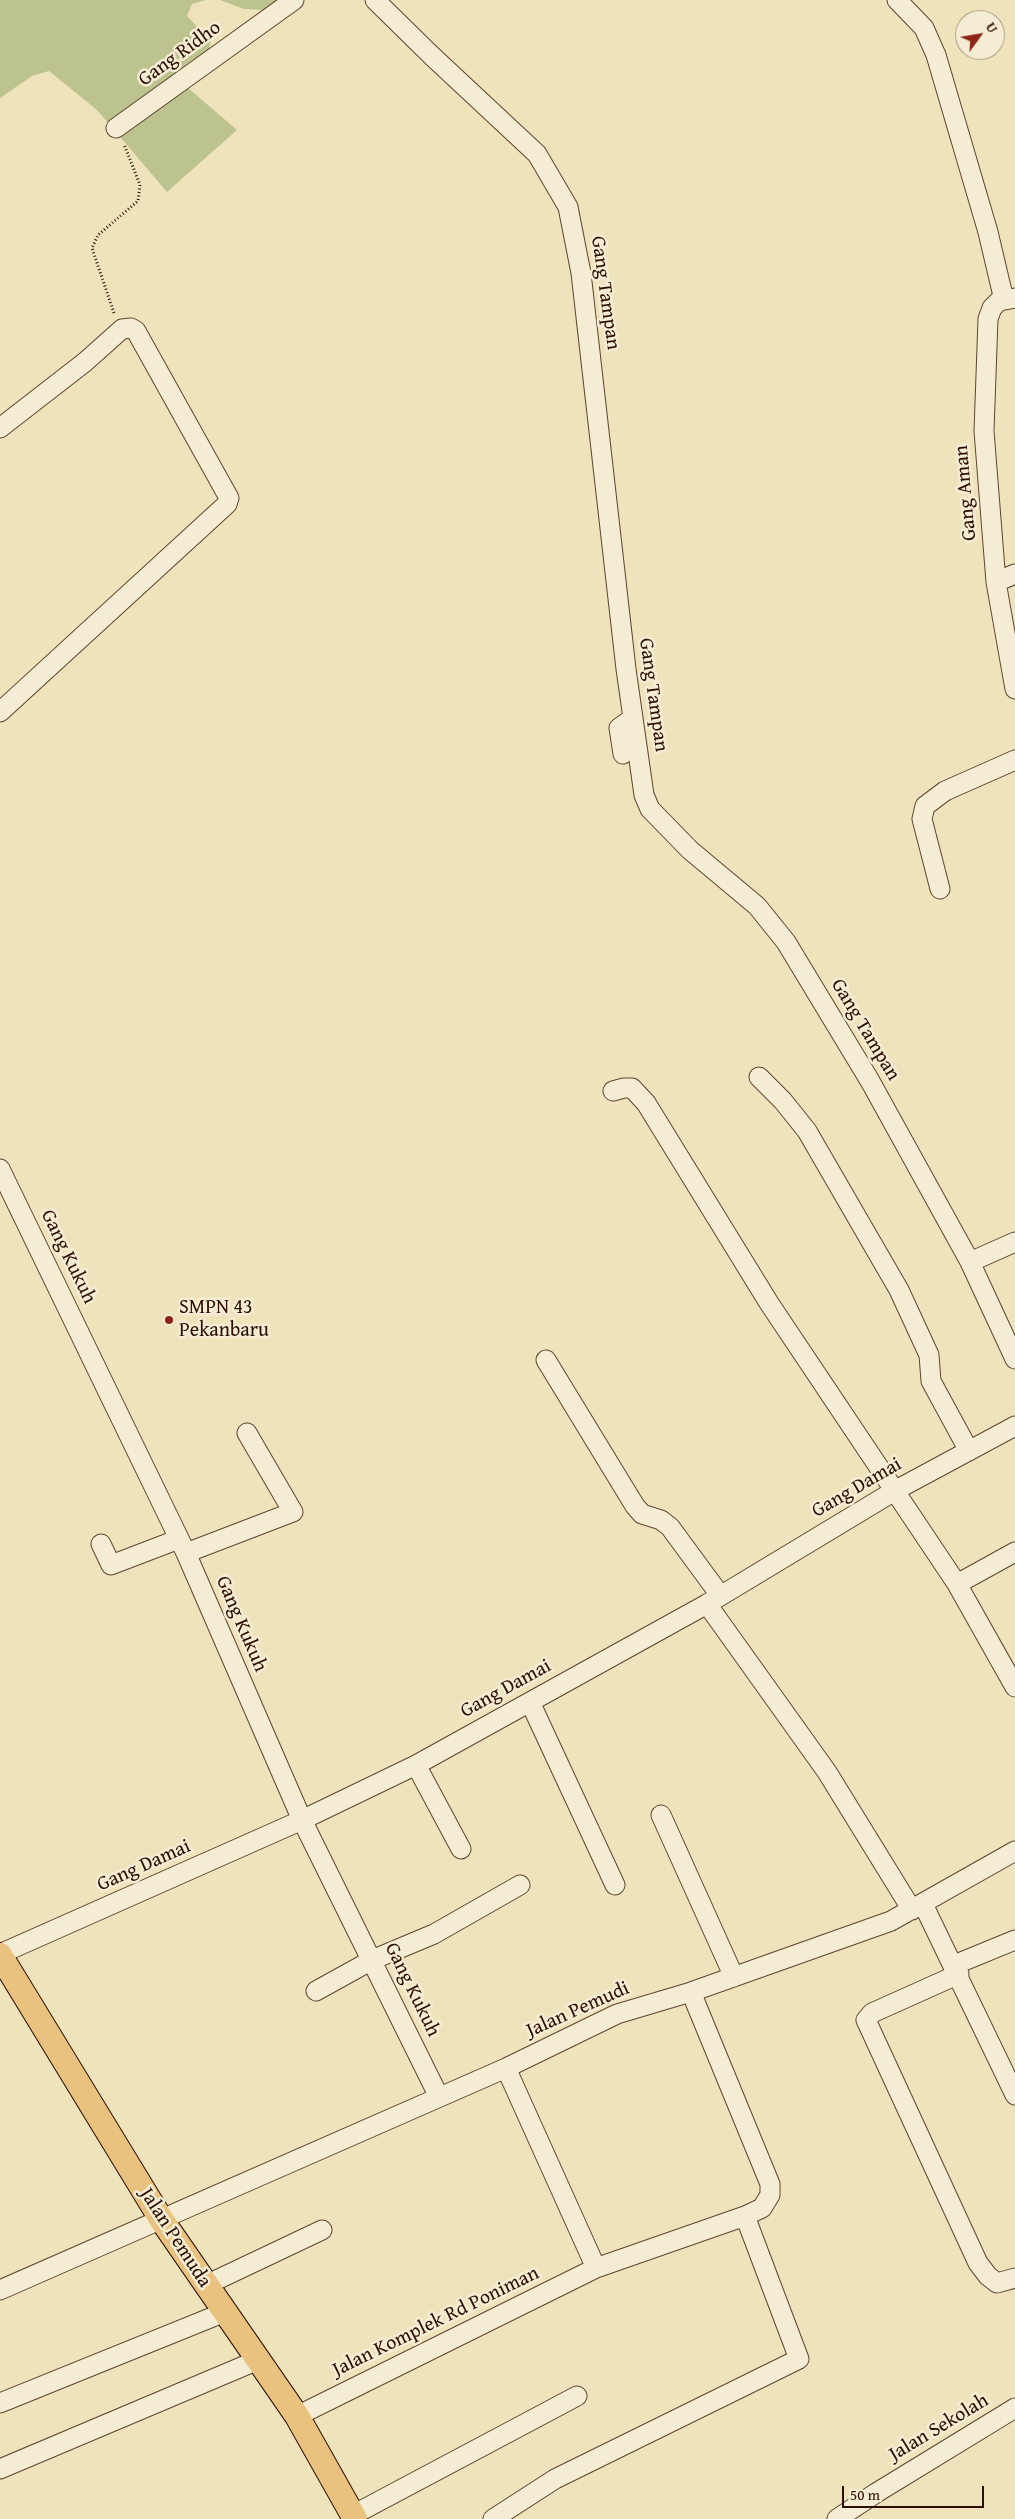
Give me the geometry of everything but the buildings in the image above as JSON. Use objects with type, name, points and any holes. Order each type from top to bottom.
[{"type":"main road","name":"Jalan Pemuda","points":[[0,1954],[161,2219],[297,2416],[354,2517]]},
{"type":"street","name":"Gang Ridho","points":[[116,128],[294,0]]},
{"type":"street","name":"Gang Tampan","points":[[376,0],[432,56],[537,154],[568,207],[582,273],[633,718],[644,796],[650,808],[690,850],[757,906],[786,942],[870,1081],[970,1262],[1015,1359]]},
{"type":"street","points":[[897,0],[924,28],[936,55],[988,232],[1010,299]]},
{"type":"street","name":"Gang Aman","points":[[1010,299],[992,308],[988,319],[984,422],[996,582],[1015,689]]},
{"type":"street","points":[[0,428],[85,362],[122,328],[127,327],[136,331],[228,501],[0,712]]},
{"type":"street","points":[[996,582],[1015,574]]},
{"type":"street","points":[[624,754],[619,728],[633,718]]},
{"type":"street","points":[[940,889],[922,819],[925,806],[945,792],[1015,760]]},
{"type":"street","points":[[759,1077],[783,1100],[808,1131],[899,1290],[929,1355],[930,1381],[970,1451]]},
{"type":"street","points":[[613,1091],[632,1088],[646,1103],[769,1303],[896,1490],[957,1584],[1015,1687]]},
{"type":"street","name":"Gang Kukuh","points":[[0,1169],[182,1546],[302,1820],[439,2097]]},
{"type":"street","points":[[970,1262],[1015,1242]]},
{"type":"street","points":[[546,1360],[635,1506],[642,1514],[662,1520],[670,1527],[714,1600],[918,1907],[956,1970],[1015,2095]]},
{"type":"street","name":"Gang Damai","points":[[0,1954],[302,1820],[416,1765],[714,1600],[896,1490],[1015,1426]]},
{"type":"street","points":[[101,1544],[111,1565],[182,1546],[293,1512],[247,1433]]},
{"type":"street","points":[[957,1584],[1015,1552]]},
{"type":"street","points":[[530,1702],[615,1885]]},
{"type":"street","points":[[416,1765],[461,1849]]},
{"type":"street","points":[[661,1815],[734,1977]]},
{"type":"street","name":"Jalan Pemudi","points":[[0,2290],[506,2068],[617,2014],[691,1992],[891,1921],[1015,1851]]},
{"type":"street","points":[[316,1991],[372,1960],[434,1934],[520,1885]]},
{"type":"street","points":[[1015,1940],[872,2013],[866,2020],[978,2263],[988,2276],[997,2282],[1015,2278]]},
{"type":"street","name":"Jalan Komplek Rd Poniman","points":[[297,2416],[596,2268],[745,2216],[762,2208],[767,2202],[770,2184],[691,1992]]},
{"type":"street","points":[[506,2068],[596,2268]]},
{"type":"street","points":[[493,2519],[555,2479],[799,2359],[745,2216]]},
{"type":"street","points":[[206,2285],[322,2230]]},
{"type":"street","points":[[0,2403],[225,2312]]},
{"type":"street","points":[[0,2469],[258,2360]]},
{"type":"street","points":[[354,2517],[576,2396]]},
{"type":"street","name":"Jalan Sekolah","points":[[837,2519],[876,2492],[1015,2408]]},
{"type":"path","points":[[116,128],[130,157],[140,185],[138,200],[98,234],[92,248],[98,272],[122,328]]},
{"type":"green space","points":[[0,0],[206,0],[192,4],[187,16],[211,41],[209,50],[189,62],[173,75],[237,130],[167,192],[97,110],[49,71],[32,76],[0,98]]},
{"type":"green space","points":[[220,0],[280,0],[265,10],[244,9]]},
{"type":"place","name":"SMPN 43 Pekanbaru","points":[[169,1320]]}]
